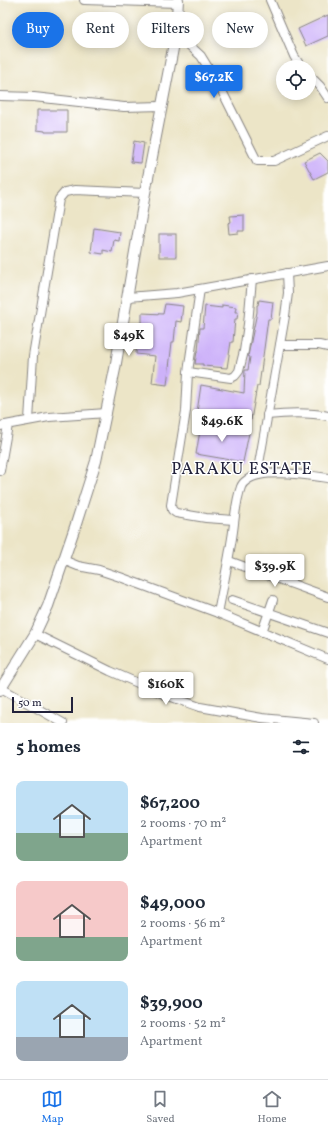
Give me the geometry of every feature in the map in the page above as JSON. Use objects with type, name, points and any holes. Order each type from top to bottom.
[{"type":"street","points":[[84,0],[177,1],[177,12]]},
{"type":"street","points":[[270,0],[297,60]]},
{"type":"street","points":[[63,723],[0,689],[35,634],[50,601],[96,461],[107,413],[145,193],[173,48]]},
{"type":"street","points":[[193,48],[201,56],[220,87],[258,161],[274,162],[328,136]]},
{"type":"street","points":[[316,82],[328,98]]},
{"type":"street","points":[[0,96],[34,97],[124,107],[162,106]]},
{"type":"street","points":[[29,420],[33,356],[59,199],[65,192],[75,190],[145,193]]},
{"type":"street","points":[[128,298],[177,293],[328,266]]},
{"type":"street","points":[[257,475],[288,293],[287,273]]},
{"type":"street","points":[[188,372],[231,378],[239,371],[248,324],[252,280]]},
{"type":"street","points":[[200,288],[188,372],[186,411],[171,505],[172,510],[176,513],[206,518],[234,520]]},
{"type":"street","points":[[280,345],[319,345],[328,347]]},
{"type":"street","points":[[0,472],[4,425],[49,417],[107,413]]},
{"type":"street","points":[[267,415],[301,413],[328,416]]},
{"type":"street","points":[[218,613],[229,561],[234,520],[242,484],[251,477],[270,473],[328,478]]},
{"type":"street","points":[[63,560],[78,566],[99,570],[120,577],[218,613],[328,659]]},
{"type":"street","points":[[229,561],[328,597]]},
{"type":"street","points":[[232,600],[328,633]]},
{"type":"street","points":[[262,632],[273,600]]},
{"type":"street","points":[[35,634],[110,671],[163,694],[200,707],[262,718],[314,723]]},
{"type":"building","points":[[328,15],[328,36],[306,46],[298,29]]},
{"type":"building","points":[[37,110],[67,110],[67,132],[45,132],[37,130]]},
{"type":"building","points":[[134,141],[144,143],[141,163],[131,162]]},
{"type":"building","points":[[320,153],[328,161],[328,172],[314,179],[304,161]]},
{"type":"building","points":[[244,215],[244,231],[229,234],[228,223],[231,222],[230,216]]},
{"type":"building","points":[[94,228],[120,232],[119,241],[114,240],[112,252],[103,250],[103,254],[91,252]]},
{"type":"building","points":[[159,234],[176,234],[176,257],[159,257]]},
{"type":"building","points":[[259,300],[273,302],[271,319],[268,319],[259,386],[257,386],[251,420],[197,412],[201,385],[244,393],[245,370],[248,370],[250,357],[248,356]]},
{"type":"building","points":[[165,304],[183,306],[181,322],[176,321],[167,385],[152,383],[155,356],[136,354],[137,336],[139,336],[139,323],[142,323],[142,313],[163,314]]},
{"type":"building","points":[[222,305],[236,307],[235,312],[238,312],[237,319],[235,319],[233,342],[231,342],[227,368],[195,364],[200,328],[203,328],[205,306],[222,308]]},
{"type":"building","points":[[201,425],[249,433],[243,462],[196,454]]},
{"type":"district","name":"PARAKU ESTATE","points":[[242,469]]}]
